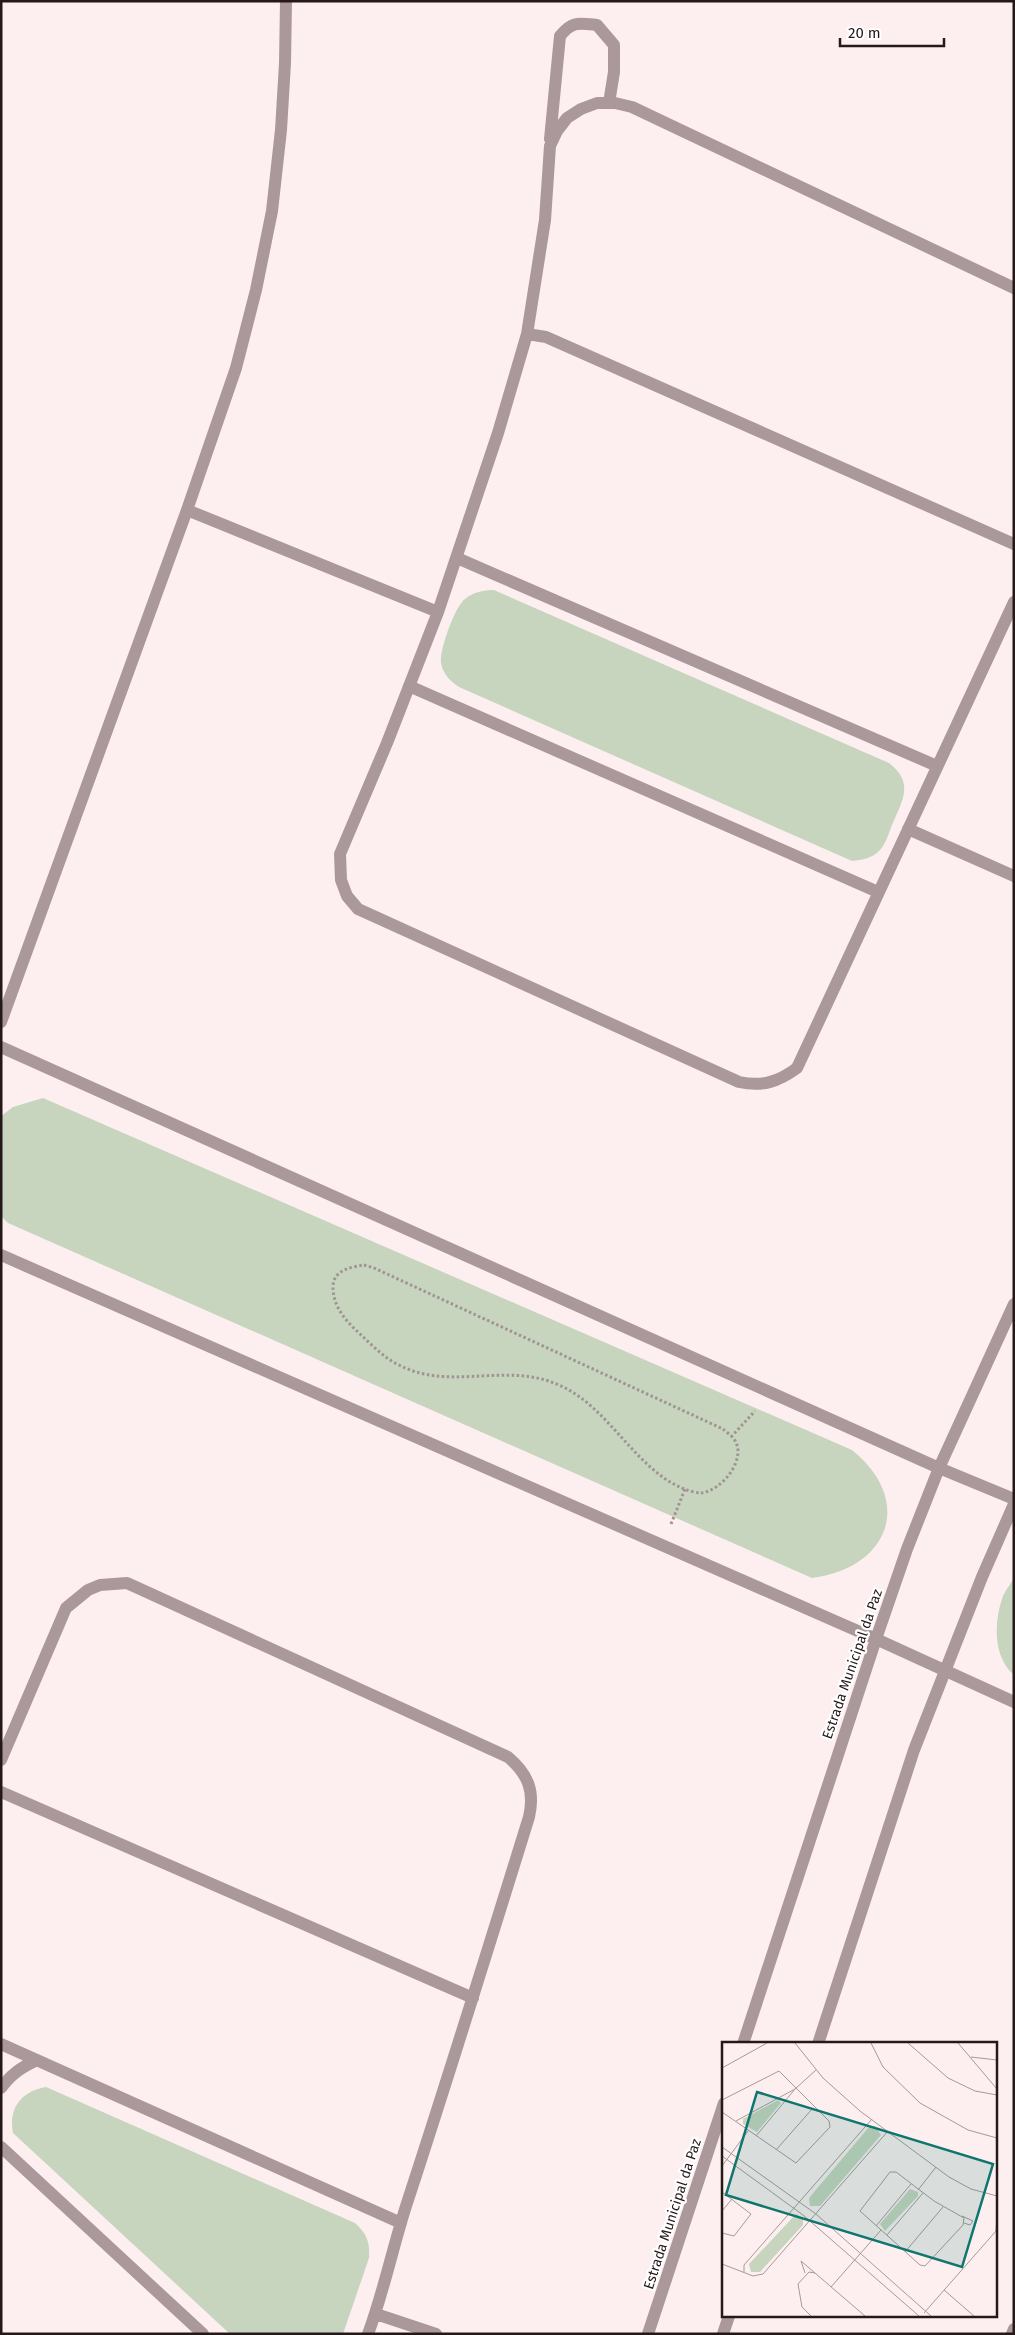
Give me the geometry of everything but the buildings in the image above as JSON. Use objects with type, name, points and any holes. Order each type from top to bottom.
[{"type":"street","points":[[1,1022],[187,510],[236,368],[256,290],[272,211],[281,130],[286,1]]},
{"type":"street","points":[[609,103],[614,72],[614,45],[597,25],[578,23],[568,26],[560,36],[545,220],[527,334],[498,434],[438,612],[340,854],[341,880],[347,896],[358,909],[739,1082],[751,1085],[774,1082],[797,1068],[1014,602]]},
{"type":"street","points":[[550,146],[556,131],[567,118],[581,109],[598,103],[632,107],[1014,288]]},
{"type":"street","points":[[527,334],[546,337],[1014,544]]},
{"type":"street","points":[[187,510],[438,612]]},
{"type":"street","points":[[457,558],[937,766]]},
{"type":"street","points":[[409,686],[878,892]]},
{"type":"street","points":[[908,829],[1014,876]]},
{"type":"street","points":[[1,1047],[939,1468],[1014,1498]]},
{"type":"street","points":[[1,1255],[876,1639],[1014,1702]]},
{"type":"street","name":"Estrada Municipal da Paz","points":[[744,2042],[876,1639],[939,1468],[1014,1304]]},
{"type":"street","points":[[819,2042],[914,1750],[982,1577],[1014,1504]]},
{"type":"street","points":[[1,1760],[66,1608],[88,1590],[100,1585],[127,1583],[508,1757],[527,1777],[532,1804],[473,1998],[401,2222],[376,2314],[368,2334]]},
{"type":"street","points":[[1,1792],[473,1998]]},
{"type":"street","points":[[1,2044],[401,2222]]},
{"type":"street","points":[[1,2088],[22,2067],[37,2060]]},
{"type":"street","name":"Estrada Municipal da Paz","points":[[648,2334],[722,2109]]},
{"type":"street","points":[[1,2147],[203,2334]]},
{"type":"street","points":[[376,2314],[436,2334]]},
{"type":"street","points":[[723,2334],[728,2318]]},
{"type":"street","points":[[1012,2334],[1014,2329]]},
{"type":"path","points":[[364,1265],[374,1268],[723,1428],[731,1436],[735,1440],[737,1450],[736,1462],[723,1482],[700,1493],[685,1489],[643,1460],[597,1410],[576,1394],[558,1385],[537,1377],[516,1374],[446,1377],[399,1365],[377,1350],[348,1323],[336,1305],[333,1285],[336,1275],[349,1267],[364,1265]]},
{"type":"path","points":[[731,1436],[772,1392]]},
{"type":"path","points":[[663,1546],[685,1489]]},
{"type":"green space","points":[[494,590],[889,763],[902,778],[904,792],[886,841],[877,853],[871,857],[852,861],[459,687],[447,677],[441,663],[442,649],[448,629],[457,610],[465,599],[479,592]]},
{"type":"green space","points":[[43,1098],[852,1450],[872,1470],[883,1490],[887,1510],[885,1529],[875,1547],[860,1561],[838,1572],[812,1578],[8,1223],[1,1216],[1,1116],[13,1107]]},
{"type":"green space","points":[[1014,1578],[1014,1675],[1002,1659],[997,1639],[997,1629],[1002,1599]]},
{"type":"green space","points":[[46,2087],[355,2223],[367,2239],[369,2258],[343,2334],[230,2334],[13,2133],[13,2116],[19,2102],[30,2092]]}]
